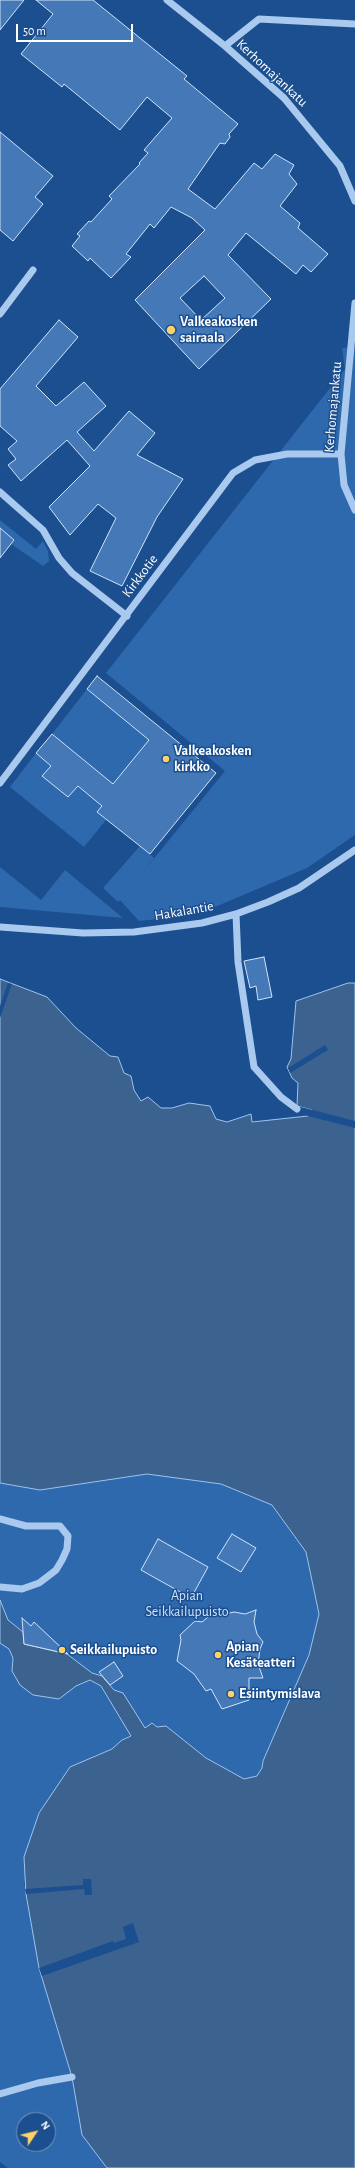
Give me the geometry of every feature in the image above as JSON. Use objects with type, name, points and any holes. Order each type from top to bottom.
[{"type":"street","name":"Kerhomajankatu","points":[[167,0],[225,46],[284,98],[313,131],[340,166],[355,201]]},
{"type":"street","points":[[225,46],[259,19],[355,24]]},
{"type":"street","points":[[0,314],[33,270]]},
{"type":"street","name":"Kerhomajankatu","points":[[355,303],[341,454],[344,485],[355,510]]},
{"type":"street","name":"Kirkkotie","points":[[0,783],[233,473],[255,460],[288,454],[341,454]]},
{"type":"street","points":[[0,492],[43,530],[58,558],[72,573],[126,616]]},
{"type":"street","name":"Hakalantie","points":[[0,927],[83,933],[134,932],[202,923],[236,914],[299,888],[355,850]]},
{"type":"street","points":[[236,914],[238,962],[254,1067],[282,1097],[297,1109]]},
{"type":"street","points":[[0,1519],[26,1526],[60,1526],[68,1536],[67,1549],[56,1570],[39,1583],[19,1588],[0,1587]]},
{"type":"street","points":[[0,2094],[38,2083],[72,2078]]},
{"type":"green space","points":[[355,347],[355,835],[307,868],[215,907],[168,918],[139,921],[120,900],[118,902],[103,888],[140,846],[154,858],[139,877],[225,771],[106,673],[345,369],[342,348]]},
{"type":"green space","points":[[0,520],[36,549],[43,541],[48,551],[49,561],[43,566],[11,544],[14,540],[0,528]]},
{"type":"green space","points":[[87,689],[149,740],[113,784],[52,734]]},
{"type":"green space","points":[[36,753],[51,766],[43,776],[68,797],[78,786],[102,806],[97,812],[106,820],[84,847],[10,787]]},
{"type":"green space","points":[[0,867],[41,900],[65,870],[123,918],[0,907]]},
{"type":"green space","name":"Apian Seikkailupuisto","points":[[147,1474],[221,1484],[272,1505],[306,1552],[319,1614],[309,1655],[263,1761],[262,1768],[257,1776],[244,1779],[206,1758],[166,1727],[157,1727],[152,1724],[122,1740],[112,1749],[94,1756],[24,1882],[39,1968],[72,2077],[82,2135],[107,2168],[8,2168],[0,2162],[0,1483],[40,1490]]},
{"type":"shaded area","points":[[0,979],[47,997],[76,1028],[110,1056],[118,1057],[124,1073],[131,1076],[134,1090],[141,1101],[148,1097],[161,1108],[172,1108],[189,1103],[210,1106],[216,1119],[227,1122],[251,1114],[252,1122],[308,1116],[312,1110],[297,1106],[298,1083],[292,1078],[287,1067],[291,1059],[296,1001],[348,983],[355,983],[355,2168],[107,2168],[82,2135],[72,2077],[39,1968],[26,1894],[24,1857],[39,1813],[70,1767],[112,1749],[122,1740],[131,1736],[101,1686],[90,1680],[76,1686],[59,1699],[33,1695],[20,1685],[12,1671],[13,1658],[9,1649],[0,1643],[0,1600],[8,1620],[23,1632],[24,1644],[67,1654],[92,1673],[102,1676],[114,1690],[123,1693],[145,1728],[152,1723],[157,1727],[166,1726],[206,1758],[244,1779],[257,1776],[262,1768],[263,1761],[309,1655],[319,1614],[306,1552],[272,1505],[221,1484],[147,1474],[40,1490],[0,1483]]},
{"type":"pier","points":[[8,983],[12,984],[0,1018],[0,1006]]},
{"type":"pier","points":[[325,1045],[328,1050],[290,1073],[288,1068]]},
{"type":"pier","points":[[297,1106],[355,1121],[355,1128],[308,1116],[304,1114],[309,1111],[297,1108]]},
{"type":"pier","points":[[83,1879],[91,1879],[92,1895],[85,1895],[84,1889],[26,1894],[25,1889],[83,1885]]},
{"type":"pier","points":[[133,1923],[139,1942],[42,1976],[39,1968],[113,1941],[114,1943],[126,1939],[123,1927]]},
{"type":"building","points":[[0,0],[24,0],[0,30]]},
{"type":"building","points":[[36,0],[93,0],[187,76],[184,79],[238,124],[229,134],[230,137],[225,144],[220,143],[188,189],[215,209],[254,163],[262,169],[275,154],[294,165],[289,174],[297,184],[280,206],[300,223],[298,228],[328,254],[311,272],[303,265],[296,274],[246,233],[228,255],[271,299],[199,369],[135,300],[205,230],[192,218],[171,207],[154,228],[150,224],[126,254],[131,257],[111,278],[90,258],[88,261],[72,246],[80,236],[77,234],[89,221],[91,222],[112,199],[109,196],[140,164],[139,163],[148,153],[144,150],[172,118],[147,97],[120,130],[64,84],[62,87],[21,54],[53,14]],"holes":[[[204,276],[225,298],[201,320],[180,298]]]},
{"type":"building","points":[[0,132],[53,176],[35,197],[43,204],[13,241],[0,230]]},
{"type":"building","points":[[59,320],[78,337],[36,386],[56,406],[84,382],[106,406],[77,432],[94,451],[129,411],[155,433],[137,455],[183,479],[157,517],[122,586],[90,571],[116,518],[98,504],[70,535],[49,507],[90,466],[67,440],[21,481],[8,465],[16,459],[8,449],[17,441],[0,426],[0,389]]},
{"type":"building","points":[[0,528],[14,540],[0,558]]},
{"type":"building","name":"Valkeakosken kirkko","points":[[97,676],[216,773],[150,854],[97,812],[102,806],[78,786],[68,797],[42,776],[51,766],[36,753],[52,734],[113,784],[149,740],[87,689]]},
{"type":"building","points":[[264,957],[272,997],[258,1000],[256,986],[250,988],[244,961]]},
{"type":"building","points":[[232,1534],[256,1548],[241,1572],[217,1558]]},
{"type":"building","points":[[158,1539],[208,1567],[191,1598],[141,1570]]},
{"type":"building","name":"Apian Kesäteatteri","points":[[256,1610],[254,1622],[257,1634],[263,1642],[260,1649],[258,1664],[263,1678],[249,1678],[249,1700],[222,1709],[211,1689],[206,1691],[194,1674],[177,1661],[181,1640],[180,1635],[195,1621],[202,1622],[213,1613],[221,1615],[234,1612],[245,1614]]},
{"type":"building","points":[[22,1618],[31,1626],[34,1622],[68,1654],[24,1644]]},
{"type":"building","points":[[114,1662],[123,1676],[110,1685],[99,1672]]},
{"type":"place","name":"Valkeakosken sairaala","points":[[171,330]]},
{"type":"place","name":"Valkeakosken kirkko","points":[[166,759]]},
{"type":"place","name":"Seikkailupuisto","points":[[62,1650]]},
{"type":"place","name":"Apian Kesäteatteri","points":[[218,1655]]},
{"type":"place","name":"Esiintymislava","points":[[231,1694]]}]
